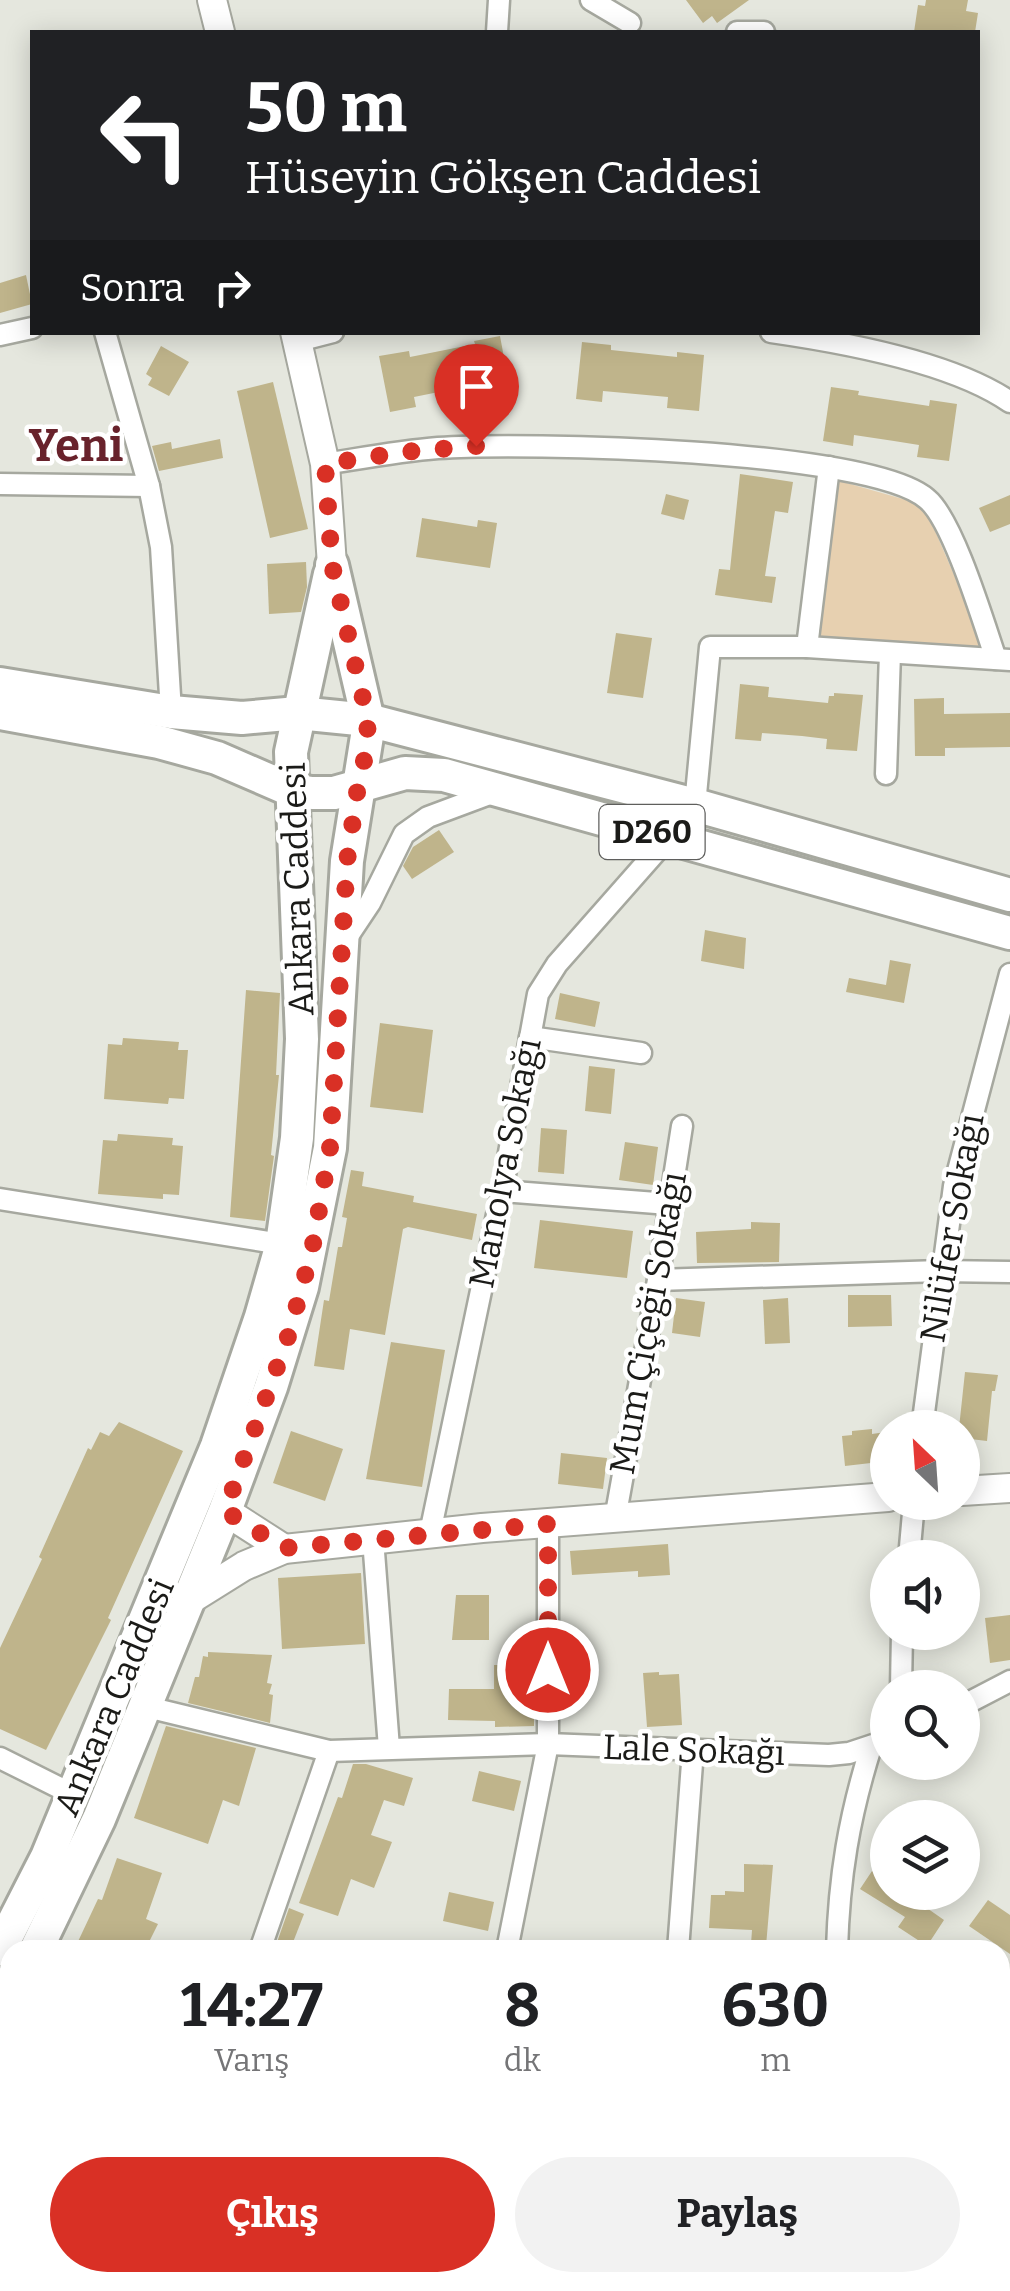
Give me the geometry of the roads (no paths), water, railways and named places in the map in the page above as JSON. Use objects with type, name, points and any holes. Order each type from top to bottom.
[{"type":"main road","name":"Ankara Caddesi","points":[[4,1940],[48,1857],[217,1446],[262,1317],[282,1244],[297,1138],[301,1056],[300,911],[292,752],[332,565]]},
{"type":"main road","name":"Ankara Caddesi","points":[[41,1940],[98,1819],[225,1511],[289,1334],[315,1233],[330,1148],[347,861],[368,720],[332,565]]},
{"type":"main road","name":"D260","points":[[0,684],[171,712],[242,718],[298,713],[368,720],[696,806],[1010,895]]},
{"type":"main road","name":"D260","points":[[9,717],[195,751],[291,790],[334,793],[388,775],[444,774],[1010,933]]},
{"type":"street","points":[[212,0],[220,30]]},
{"type":"street","points":[[497,30],[499,0]]},
{"type":"street","points":[[591,0],[632,28]]},
{"type":"street","points":[[624,0],[632,28]]},
{"type":"street","points":[[0,336],[30,328]]},
{"type":"street","points":[[105,335],[149,486],[161,547],[171,712]]},
{"type":"street","points":[[788,335],[911,362],[991,389],[1010,402]]},
{"type":"street","points":[[296,337],[325,464],[332,565]]},
{"type":"street","points":[[325,464],[438,448],[526,446],[727,456],[829,467],[876,477],[917,492],[936,509],[1003,660],[807,647],[710,646],[696,806]]},
{"type":"street","points":[[807,647],[829,467]]},
{"type":"street","points":[[0,484],[149,486]]},
{"type":"street","points":[[886,774],[890,653]]},
{"type":"street","points":[[343,943],[370,903],[404,834],[428,818],[501,790]]},
{"type":"street","name":"Manolya Sokağı","points":[[430,1533],[502,1191],[538,994],[547,977],[669,837]]},
{"type":"street","name":"Nilüfer Sokağı","points":[[924,1410],[954,1186],[1010,974]]},
{"type":"street","points":[[530,1037],[641,1052]]},
{"type":"street","name":"Mum Çiçeği Sokağı","points":[[615,1519],[682,1126]]},
{"type":"street","points":[[502,1191],[669,1204]]},
{"type":"street","points":[[0,1199],[282,1244]]},
{"type":"street","points":[[658,1280],[1010,1272]]},
{"type":"street","points":[[980,1490],[1010,1488]]},
{"type":"street","points":[[188,1601],[244,1566],[284,1548],[870,1498]]},
{"type":"street","points":[[225,1511],[284,1548]]},
{"type":"street","points":[[508,1940],[548,1744],[548,1524]]},
{"type":"street","points":[[373,1539],[389,1748]]},
{"type":"street","points":[[980,1697],[1010,1681]]},
{"type":"street","name":"Lale Sokağı","points":[[143,1706],[329,1751],[548,1744],[830,1756],[870,1746]]},
{"type":"street","points":[[679,1940],[693,1750]]},
{"type":"street","points":[[263,1940],[329,1751]]},
{"type":"street","points":[[0,1758],[74,1795]]},
{"type":"street","points":[[838,1940],[842,1862],[858,1789],[870,1763]]},
{"type":"district","name":"Yeni","points":[[76,446]]}]
